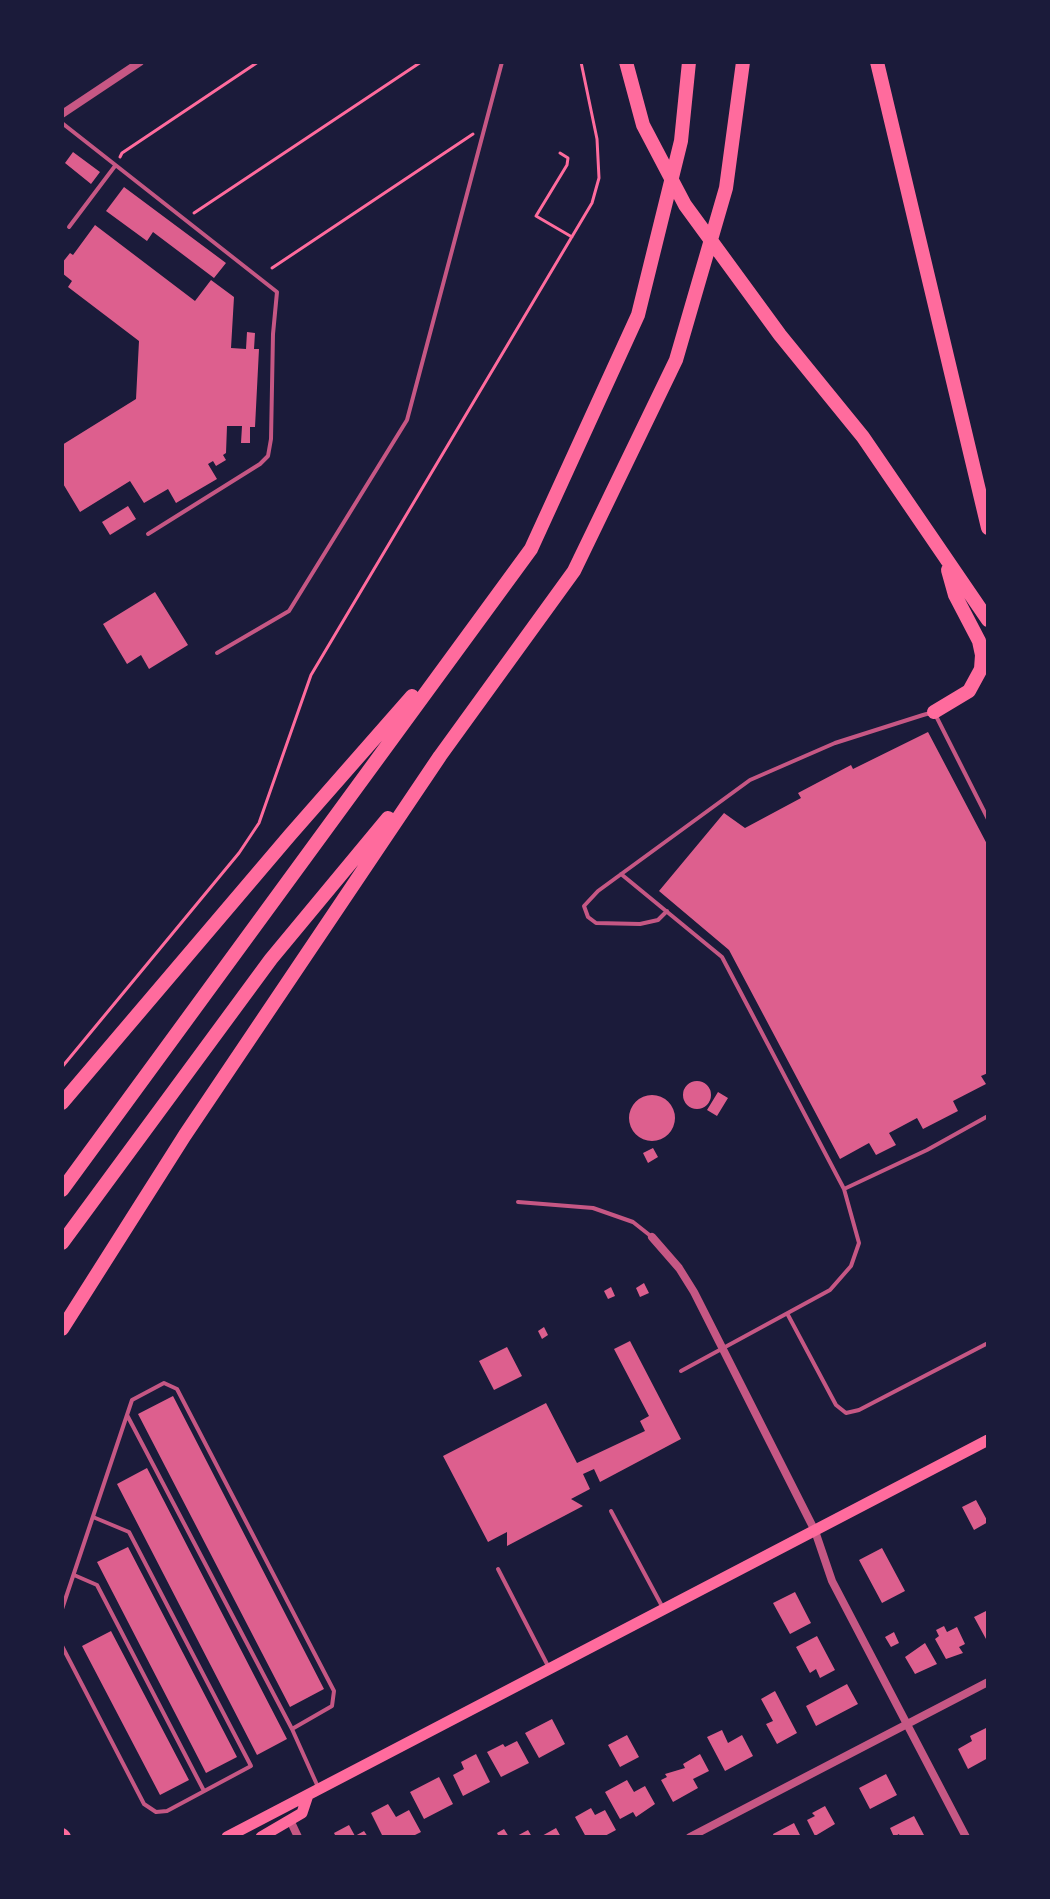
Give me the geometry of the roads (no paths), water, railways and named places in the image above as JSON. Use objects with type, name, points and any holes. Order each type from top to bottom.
[{"type":"highway","points":[[626,62],[643,125],[685,205],[780,335],[863,437],[988,620]]},
{"type":"highway","points":[[62,1190],[531,549],[630,337],[648,281],[681,141],[689,62]]},
{"type":"highway","points":[[62,1327],[185,1135],[440,756],[574,571],[676,360],[726,188],[743,62]]},
{"type":"highway","points":[[877,62],[988,528]]},
{"type":"highway","points":[[934,712],[969,691],[981,669],[982,655],[979,641],[955,595],[944,559]]},
{"type":"highway","points":[[62,1103],[290,835],[470,630]]},
{"type":"highway","points":[[62,1243],[271,959],[440,756]]},
{"type":"main road","points":[[227,1837],[988,1440]]},
{"type":"main road","points":[[261,1837],[302,1813],[314,1792]]},
{"type":"street","points":[[62,114],[140,62]]},
{"type":"street","points":[[652,1237],[679,1268],[722,1349],[815,1531],[832,1581],[966,1837]]},
{"type":"street","points":[[690,1837],[988,1682]]},
{"type":"street","points":[[290,1820],[298,1837]]},
{"type":"lane","points":[[217,653],[289,611],[407,420],[502,62]]},
{"type":"lane","points":[[62,123],[277,292],[268,456],[148,534]]},
{"type":"lane","points":[[69,227],[115,166]]},
{"type":"lane","points":[[667,911],[658,920],[640,924],[596,923],[590,920],[584,909],[586,902],[621,874],[757,775],[835,743],[934,712],[988,819]]},
{"type":"lane","points":[[621,874],[722,957],[844,1189],[859,1243],[851,1266],[830,1290],[681,1371]]},
{"type":"lane","points":[[844,1189],[913,1157],[988,1116]]},
{"type":"lane","points":[[518,1202],[593,1208],[633,1222],[652,1237]]},
{"type":"lane","points":[[788,1315],[836,1405],[846,1413],[859,1410],[988,1343]]},
{"type":"lane","points":[[62,1609],[132,1400],[164,1383],[177,1389],[334,1691],[332,1706],[292,1729]]},
{"type":"lane","points":[[127,1415],[292,1729],[314,1792]]},
{"type":"lane","points":[[611,1511],[664,1609]]},
{"type":"lane","points":[[62,1646],[144,1804],[156,1812],[167,1811],[251,1766],[129,1532],[93,1517]]},
{"type":"lane","points":[[498,1569],[549,1669]]},
{"type":"lane","points":[[74,1575],[97,1585],[204,1791]]}]
